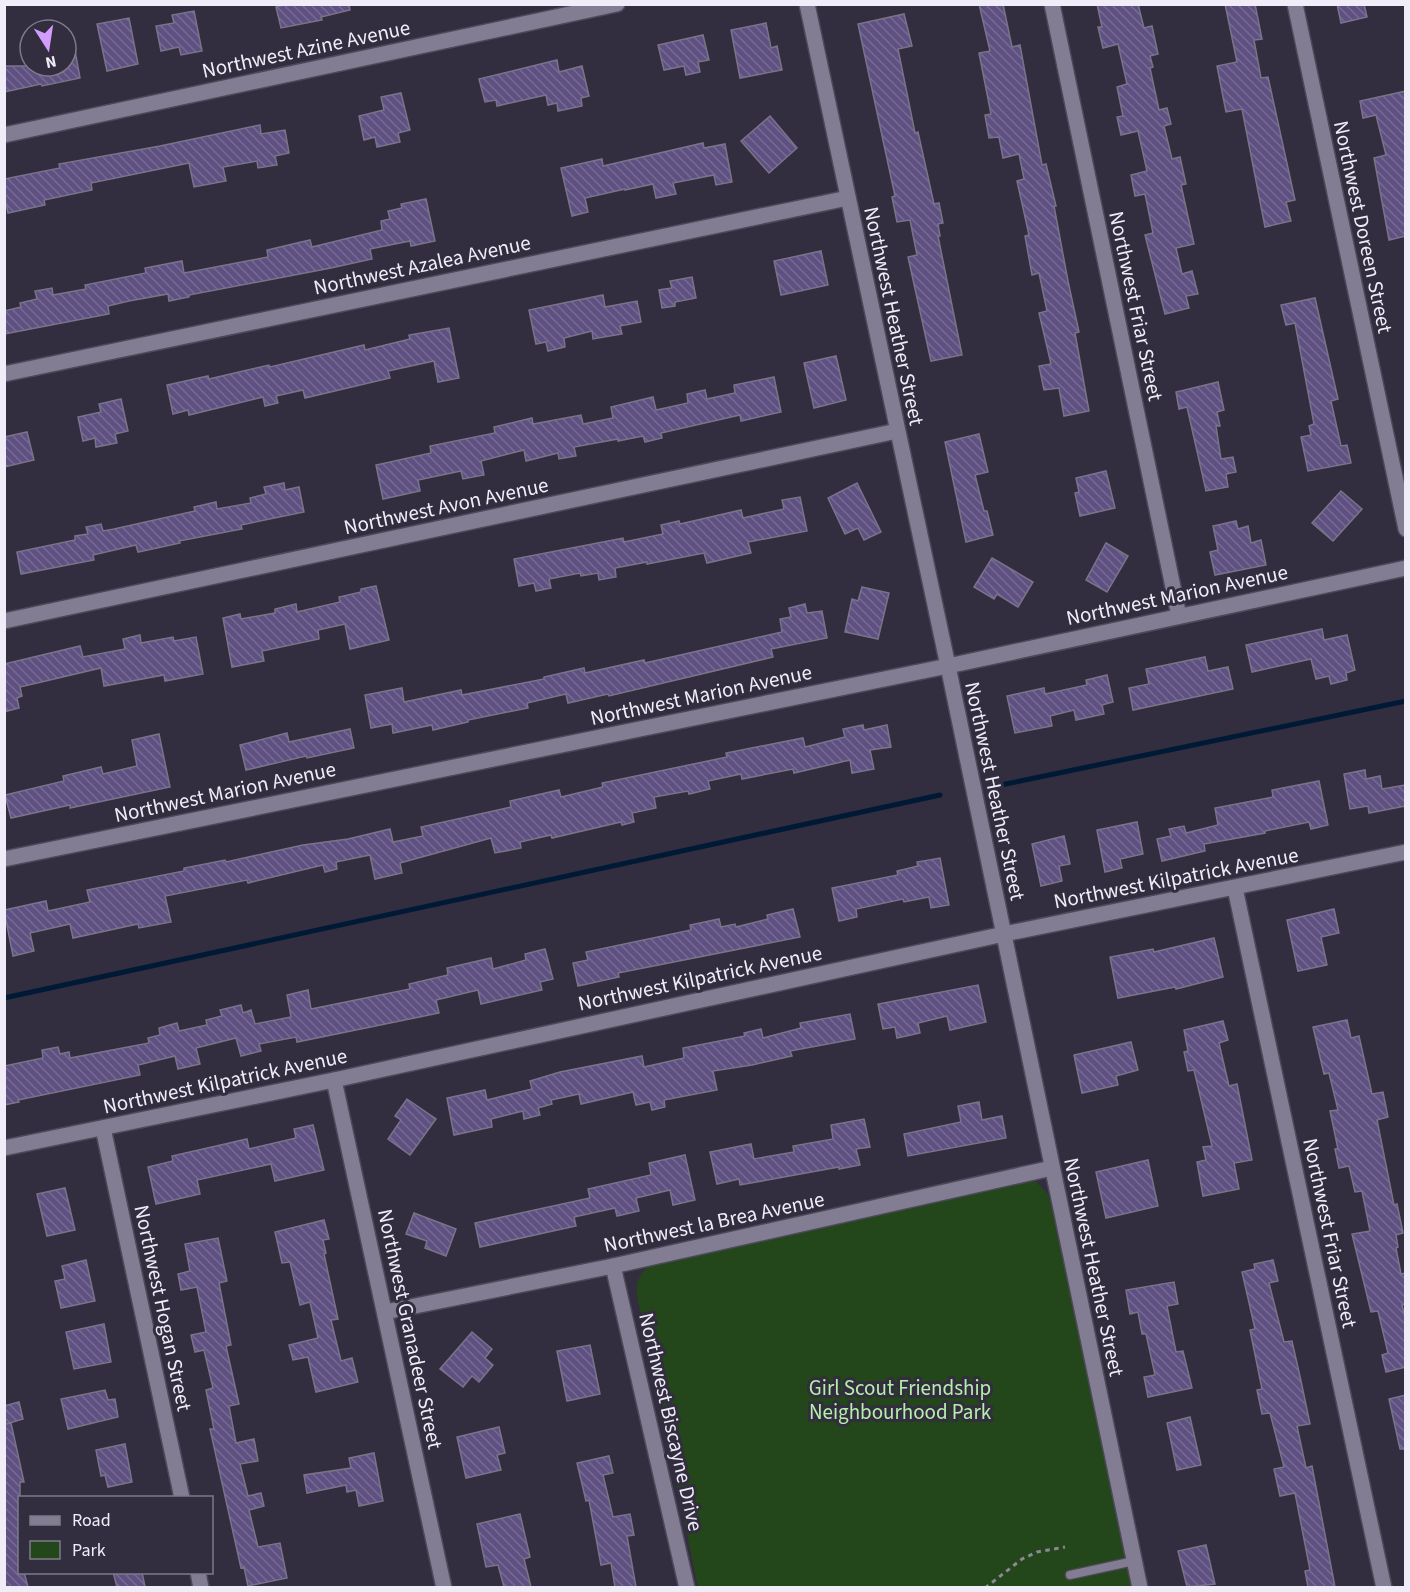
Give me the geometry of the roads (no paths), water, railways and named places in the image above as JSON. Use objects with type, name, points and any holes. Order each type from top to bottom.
[{"type":"street","name":"Northwest Azine Avenue","points":[[4,135],[617,4]]},
{"type":"street","name":"Northwest Heather Street","points":[[807,4],[1140,1587]]},
{"type":"street","name":"Northwest Friar Street","points":[[1052,4],[1179,616]]},
{"type":"street","name":"Northwest Doreen Street","points":[[1295,4],[1406,529]]},
{"type":"street","name":"Northwest Azalea Avenue","points":[[4,374],[848,198]]},
{"type":"street","name":"Northwest Avon Avenue","points":[[4,621],[897,431]]},
{"type":"street","name":"Northwest Marion Avenue","points":[[4,859],[948,666],[1406,568]]},
{"type":"street","name":"Northwest Kilpatrick Avenue","points":[[4,1148],[334,1080],[1004,934],[1406,852]]},
{"type":"street","name":"Northwest Friar Street","points":[[1235,888],[1384,1587]]},
{"type":"street","name":"Northwest Granadeer Street","points":[[334,1080],[444,1587]]},
{"type":"street","name":"Northwest Hogan Street","points":[[103,1128],[182,1496]]},
{"type":"street","name":"Northwest la Brea Avenue","points":[[385,1312],[613,1266],[1052,1168]]},
{"type":"street","name":"Northwest Biscayne Drive","points":[[613,1266],[687,1587]]},
{"type":"lane","points":[[1070,1575],[1134,1561]]},
{"type":"waterway","points":[[1001,785],[1406,701]]},
{"type":"waterway","points":[[4,998],[940,795]]},
{"type":"park label","name":"Girl Scout Friendship Neighbourhood Park","points":[[900,1400]]}]
